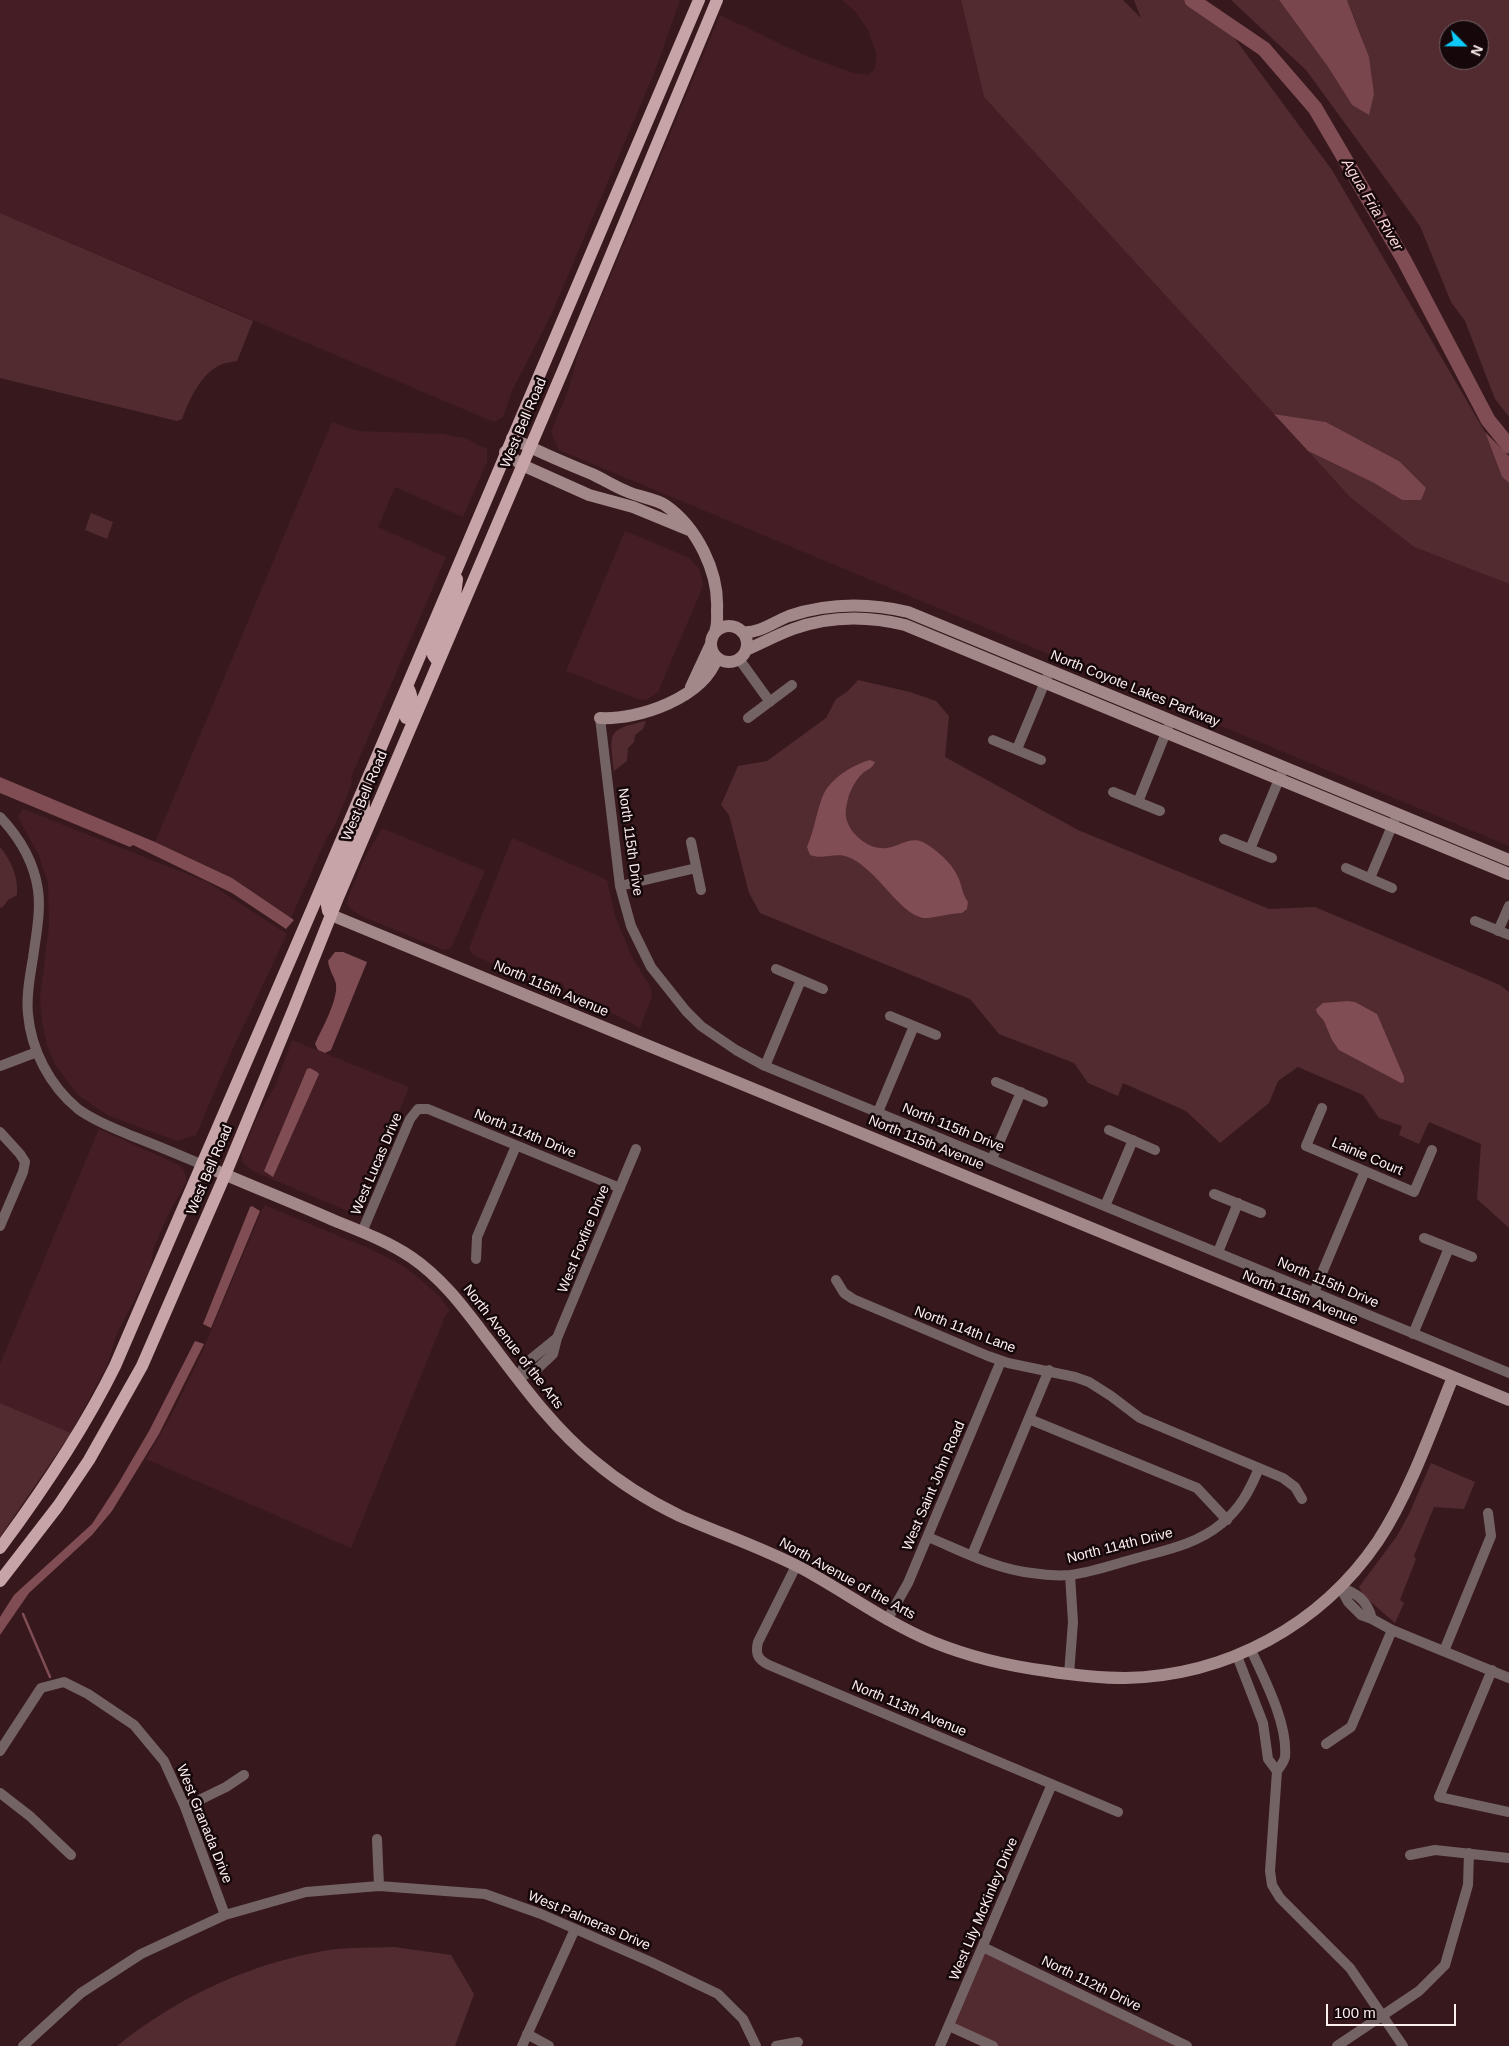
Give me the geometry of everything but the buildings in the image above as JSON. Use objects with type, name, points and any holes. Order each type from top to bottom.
[{"type":"main road","name":"West Bell Road","points":[[0,1548],[60,1464],[107,1383],[202,1165],[699,0]]},
{"type":"main road","name":"West Bell Road","points":[[0,1581],[58,1506],[99,1444],[158,1331],[717,0]]},
{"type":"main road","points":[[438,662],[432,650],[455,596],[459,564]]},
{"type":"main road","points":[[388,780],[389,758],[412,703],[412,692],[407,686]]},
{"type":"main road","points":[[332,915],[328,911],[326,900],[364,809],[363,787]]},
{"type":"street","points":[[512,438],[628,492],[663,504],[681,517],[708,560],[718,596],[725,608],[729,626]]},
{"type":"street","points":[[505,452],[522,465],[588,495],[632,507],[689,530]]},
{"type":"street","points":[[689,691],[706,658],[718,624],[718,596]]},
{"type":"street","name":"North Coyote Lakes Parkway","points":[[742,632],[753,633],[789,617],[835,606],[895,609],[923,617],[1048,676]]},
{"type":"street","name":"North Coyote Lakes Parkway","points":[[743,655],[793,629],[836,619],[875,620],[918,629],[1048,676],[1169,726],[1284,767],[1509,874]]},
{"type":"street","points":[[743,655],[728,662],[717,658],[714,654],[713,638],[719,629],[729,626],[742,632],[747,640],[743,655],[770,702]]},
{"type":"street","points":[[600,718],[625,718],[671,702],[705,678],[715,665],[717,658]]},
{"type":"street","points":[[1017,750],[1048,676]]},
{"type":"street","points":[[748,718],[792,685]]},
{"type":"street","name":"North 115th Drive","points":[[600,718],[620,886],[631,926],[651,967],[674,998],[701,1026],[765,1066],[1509,1373]]},
{"type":"street","points":[[1138,802],[1169,726]]},
{"type":"street","name":"North Coyote Lakes Parkway","points":[[1169,726],[1279,779],[1509,860]]},
{"type":"street","points":[[993,740],[1041,760]]},
{"type":"street","points":[[1250,849],[1284,767]]},
{"type":"street","points":[[1112,792],[1160,811]]},
{"type":"street","points":[[0,817],[15,834],[24,850],[32,866],[38,890],[39,918],[29,992],[28,1014],[37,1052],[50,1078],[58,1090],[86,1114],[102,1123],[202,1165]]},
{"type":"street","points":[[1370,878],[1394,819]]},
{"type":"street","points":[[1224,839],[1272,858]]},
{"type":"street","points":[[691,842],[700,890]]},
{"type":"street","points":[[620,886],[696,868]]},
{"type":"street","points":[[1346,868],[1392,888]]},
{"type":"street","points":[[1498,930],[1509,906]]},
{"type":"street","name":"North 115th Avenue","points":[[332,915],[1509,1400]]},
{"type":"street","points":[[1475,921],[1509,935]]},
{"type":"street","points":[[776,969],[823,989]]},
{"type":"street","points":[[765,1066],[801,980]]},
{"type":"street","points":[[890,1016],[936,1035]]},
{"type":"street","points":[[878,1112],[914,1026]]},
{"type":"street","points":[[0,1066],[37,1052]]},
{"type":"street","points":[[996,1082],[1044,1102]]},
{"type":"street","points":[[992,1159],[1021,1092]]},
{"type":"street","name":"Lainie Court","points":[[1322,1108],[1306,1146],[1414,1192],[1432,1150]]},
{"type":"street","name":"North 114th Drive","points":[[418,1109],[428,1109],[620,1188]]},
{"type":"street","name":"West Lucas Drive","points":[[362,1232],[410,1119],[418,1109]]},
{"type":"street","points":[[1109,1130],[1156,1150]]},
{"type":"street","points":[[0,1132],[23,1156],[25,1162],[23,1172],[0,1226]]},
{"type":"street","points":[[1105,1206],[1133,1140]]},
{"type":"street","points":[[476,1259],[477,1237],[516,1146]]},
{"type":"street","name":"West Foxfire Drive","points":[[518,1378],[537,1369],[554,1354],[557,1338],[636,1149]]},
{"type":"street","name":"North Avenue of the Arts","points":[[202,1165],[362,1232],[409,1256],[431,1273],[453,1294],[518,1378],[568,1438],[596,1463],[636,1492],[678,1515],[796,1566],[887,1620],[932,1642],[974,1656],[1018,1667],[1069,1674],[1122,1678],[1154,1676],[1195,1668],[1236,1656],[1251,1650],[1302,1620],[1340,1587],[1365,1559],[1385,1530],[1401,1500],[1453,1377]]},
{"type":"street","points":[[1314,1292],[1365,1171]]},
{"type":"street","points":[[1214,1194],[1261,1213]]},
{"type":"street","points":[[1218,1252],[1238,1203]]},
{"type":"street","points":[[1424,1238],[1472,1257]]},
{"type":"street","points":[[1414,1334],[1449,1248]]},
{"type":"street","name":"North 114th Lane","points":[[836,1280],[844,1293],[853,1299],[1001,1360],[1049,1370],[1088,1382],[1111,1396],[1140,1418],[1290,1482],[1299,1492],[1302,1499]]},
{"type":"street","name":"West Saint John Road","points":[[887,1620],[904,1592],[1001,1360]]},
{"type":"street","points":[[972,1555],[1049,1370]]},
{"type":"street","points":[[1029,1419],[1197,1488],[1227,1520]]},
{"type":"street","name":"North 114th Drive","points":[[928,1536],[1016,1571],[1070,1575],[1100,1569],[1188,1543],[1205,1535],[1227,1520],[1245,1498],[1259,1468]]},
{"type":"street","points":[[1444,1651],[1491,1536],[1488,1513]]},
{"type":"street","name":"North 113th Avenue","points":[[796,1566],[767,1623],[757,1647],[757,1656],[769,1665],[1118,1812]]},
{"type":"street","points":[[1069,1674],[1074,1622],[1070,1575]]},
{"type":"street","points":[[1340,1587],[1348,1602],[1361,1615],[1392,1630],[1509,1678]]},
{"type":"street","points":[[1326,1744],[1351,1727],[1392,1630]]},
{"type":"street","points":[[1251,1650],[1275,1706],[1281,1727],[1285,1760],[1277,1771],[1270,1856],[1272,1884],[1280,1898],[1350,1968],[1402,2046]]},
{"type":"street","points":[[1236,1656],[1263,1723],[1268,1760],[1277,1771]]},
{"type":"street","points":[[1492,1670],[1439,1798],[1509,1812]]},
{"type":"street","name":"West Granada Drive","points":[[0,1751],[41,1688],[64,1682],[88,1694],[134,1725],[164,1761],[185,1807],[225,1915]]},
{"type":"street","points":[[185,1807],[226,1787],[244,1775]]},
{"type":"street","name":"West Lily McKinley Drive","points":[[940,2046],[1052,1784]]},
{"type":"street","points":[[0,1793],[30,1817],[71,1855]]},
{"type":"street","points":[[378,1839],[379,1886]]},
{"type":"street","points":[[1410,1855],[1435,1850],[1509,1858]]},
{"type":"street","points":[[1337,2046],[1419,1991],[1445,1965],[1468,1885],[1469,1853]]},
{"type":"street","name":"West Palmeras Drive","points":[[23,2046],[81,1993],[141,1954],[225,1915],[306,1892],[379,1886],[485,1894],[541,1914],[651,1962],[718,1994],[743,2019],[756,2046]]},
{"type":"street","points":[[522,2046],[575,1929]]},
{"type":"street","name":"North 112th Drive","points":[[983,1947],[1183,2045]]},
{"type":"street","points":[[949,2026],[992,2046]]},
{"type":"street","points":[[527,2034],[549,2046]]},
{"type":"street","points":[[776,2046],[798,2042]]},
{"type":"shaded area","points":[[0,0],[680,0],[655,71],[552,313],[512,391],[503,417],[494,422],[0,213]]},
{"type":"shaded area","points":[[842,0],[961,0],[984,97],[1351,498],[1414,547],[1509,584],[1509,846],[559,450],[551,432],[569,388],[578,353],[720,15],[806,56],[854,73],[868,75],[874,70],[876,53],[868,30],[855,11]]},
{"type":"shaded area","points":[[961,0],[1123,0],[1141,18],[1134,0],[1196,0],[1233,36],[1332,170],[1485,432],[1502,477],[1509,483],[1509,584],[1414,547],[1351,498],[1308,451],[1374,483],[1402,500],[1399,461],[1326,422],[1274,414],[984,97]]},
{"type":"shaded area","points":[[1231,0],[1279,0],[1328,67],[1352,105],[1368,114],[1372,85],[1371,70],[1368,56],[1347,0],[1509,0],[1509,417],[1495,399],[1465,321],[1451,302],[1420,226],[1306,70]]},
{"type":"shaded area","points":[[1279,0],[1347,0],[1369,57],[1374,94],[1369,115],[1352,105],[1328,67]]},
{"type":"shaded area","points":[[0,213],[253,321],[237,361],[220,365],[205,376],[192,396],[182,419],[177,421],[0,378]]},
{"type":"shaded area","points":[[1274,414],[1326,422],[1399,461],[1426,488],[1421,500],[1402,500],[1374,483],[1308,451]]},
{"type":"shaded area","points":[[332,422],[358,431],[443,434],[465,438],[487,449],[487,462],[463,517],[395,487],[378,527],[446,557],[352,775],[351,786],[334,827],[327,837],[291,918],[232,878],[155,842]]},
{"type":"shaded area","points":[[1485,432],[1509,456],[1509,483],[1502,477]]},
{"type":"shaded area","points":[[91,513],[113,522],[107,539],[85,530]]},
{"type":"shaded area","points":[[625,531],[690,558],[700,570],[703,586],[658,692],[646,700],[638,699],[566,671]]},
{"type":"shaded area","points":[[858,680],[910,692],[936,701],[949,716],[945,757],[1078,830],[1269,909],[1315,907],[1500,985],[1509,992],[1509,1228],[1477,1199],[1481,1144],[1429,1122],[1419,1144],[1399,1135],[1402,1126],[1379,1118],[1363,1095],[1298,1067],[1278,1081],[1269,1103],[1220,1143],[1186,1111],[1123,1083],[1118,1096],[1088,1083],[1074,1063],[999,1034],[970,999],[760,913],[749,893],[729,815],[721,805],[738,766],[767,761],[826,718],[836,699],[847,692]]},
{"type":"shaded area","points":[[646,721],[643,729],[635,735],[634,742],[628,748],[627,761],[614,771],[612,740],[617,730]]},
{"type":"shaded area","points":[[870,760],[875,762],[874,764],[859,777],[849,795],[846,815],[849,827],[862,841],[874,847],[886,848],[918,840],[933,849],[948,861],[958,877],[968,902],[967,909],[962,913],[923,918],[905,908],[859,863],[843,856],[820,857],[810,855],[807,847],[825,791],[842,774],[856,765]]},
{"type":"shaded area","points":[[0,777],[155,842],[232,878],[294,920],[286,929],[232,893],[133,845],[130,847],[0,793]]},
{"type":"shaded area","points":[[23,809],[207,882],[287,934],[233,1048],[196,1135],[177,1141],[109,1116],[78,1095],[56,1066],[47,1046],[40,998],[49,925],[48,883],[39,856],[18,817]]},
{"type":"shaded area","points":[[382,828],[485,871],[451,948],[444,950],[361,916],[347,904],[364,859]]},
{"type":"shaded area","points":[[512,838],[607,880],[615,916],[631,955],[651,988],[652,996],[640,1028],[599,1006],[568,993],[562,983],[543,977],[532,981],[473,955],[469,948]]},
{"type":"shaded area","points":[[0,847],[13,869],[17,888],[17,895],[8,900],[2,908],[0,907]]},
{"type":"shaded area","points":[[335,952],[343,952],[367,962],[331,1050],[325,1053],[318,1050],[315,1044],[335,998],[336,984],[328,961]]},
{"type":"shaded area","points":[[1355,1002],[1377,1014],[1404,1077],[1404,1082],[1401,1083],[1339,1050],[1332,1040],[1324,1021],[1316,1009],[1323,1003]]},
{"type":"shaded area","points":[[292,1040],[409,1087],[357,1215],[255,1172],[244,1164],[242,1159],[242,1153],[258,1115],[276,1084]]},
{"type":"shaded area","points":[[310,1068],[319,1074],[273,1177],[264,1171],[307,1069]]},
{"type":"shaded area","points":[[99,1129],[179,1165],[184,1170],[187,1181],[169,1213],[154,1247],[150,1270],[117,1333],[107,1366],[71,1433],[0,1403],[0,1364]]},
{"type":"shaded area","points":[[264,1205],[375,1251],[403,1266],[439,1296],[450,1311],[446,1314],[351,1548],[146,1459],[173,1412],[202,1352]]},
{"type":"shaded area","points":[[252,1206],[260,1211],[211,1328],[203,1324]]},
{"type":"shaded area","points":[[195,1341],[204,1344],[159,1434],[112,1511],[92,1535],[29,1593],[0,1635],[0,1617],[14,1595],[92,1524],[149,1431]]},
{"type":"shaded area","points":[[0,1403],[71,1433],[0,1537]]},
{"type":"shaded area","points":[[1431,1463],[1475,1482],[1464,1509],[1434,1507],[1414,1556],[1416,1559],[1400,1600],[1404,1603],[1395,1623],[1364,1596],[1359,1587],[1397,1536],[1409,1514]]},
{"type":"shaded area","points":[[394,1947],[451,1955],[474,1994],[455,2046],[117,2046],[165,2012],[191,1997],[244,1973],[272,1963],[329,1950]]},
{"type":"shaded area","points":[[983,1947],[1181,2046],[993,2046],[949,2026]]},
{"type":"waterway","name":"Agua Fria River","points":[[1192,0],[1264,49],[1315,108],[1404,260],[1488,420],[1509,446]]},
{"type":"waterway","points":[[23,1614],[50,1677]]}]
